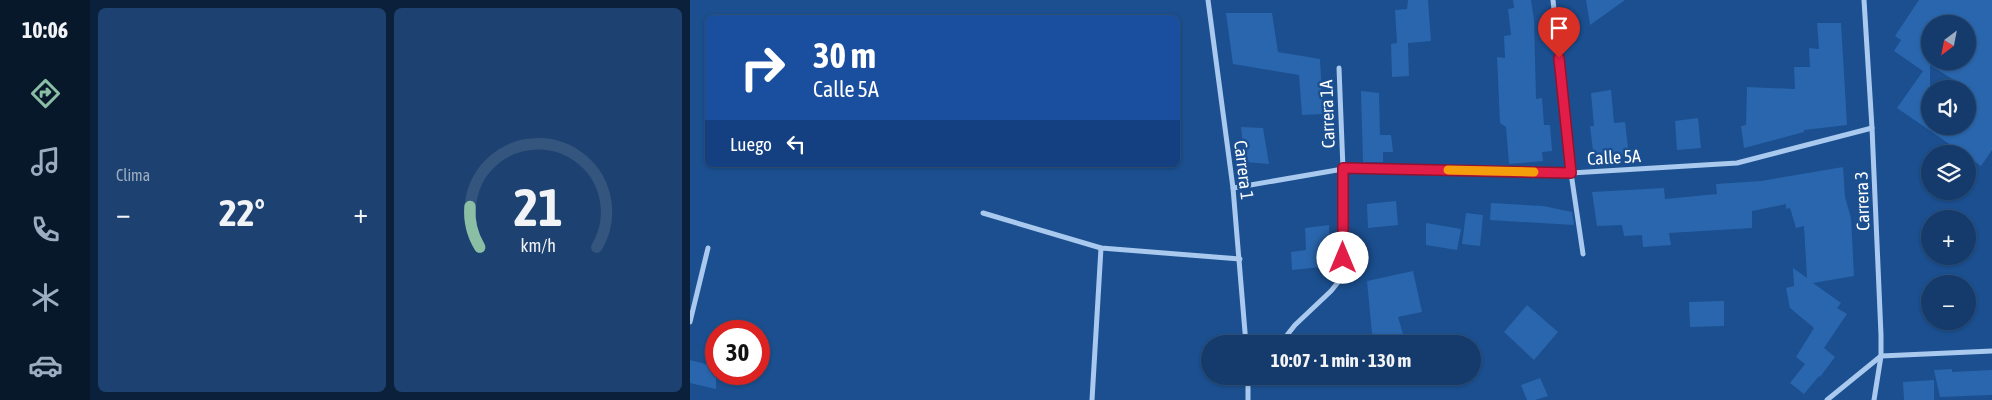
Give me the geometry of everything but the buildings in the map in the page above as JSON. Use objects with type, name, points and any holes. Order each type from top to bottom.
[{"type":"street","name":"Carrera 1","points":[[1208,0],[1233,188],[1245,335]]},
{"type":"street","points":[[1553,0],[1571,173],[1583,254]]},
{"type":"street","name":"Carrera 3","points":[[1864,0],[1872,128],[1881,356],[1874,400]]},
{"type":"street","name":"Carrera 1A","points":[[1287,335],[1294,325],[1332,291],[1343,276],[1343,168],[1338,68]]},
{"type":"street","name":"Calle 5A","points":[[1233,188],[1343,168],[1571,173],[1737,164],[1872,128]]},
{"type":"street","points":[[983,213],[1101,248],[1240,259]]},
{"type":"street","points":[[690,322],[708,248]]},
{"type":"street","points":[[1092,400],[1101,248]]},
{"type":"street","points":[[1827,400],[1881,356],[1992,351]]},
{"type":"street","points":[[1248,400],[1249,385]]},
{"type":"slow traffic","points":[[1448,170],[1534,172]]},
{"type":"route","points":[[1343,258],[1343,168],[1571,173],[1559,58]]}]
